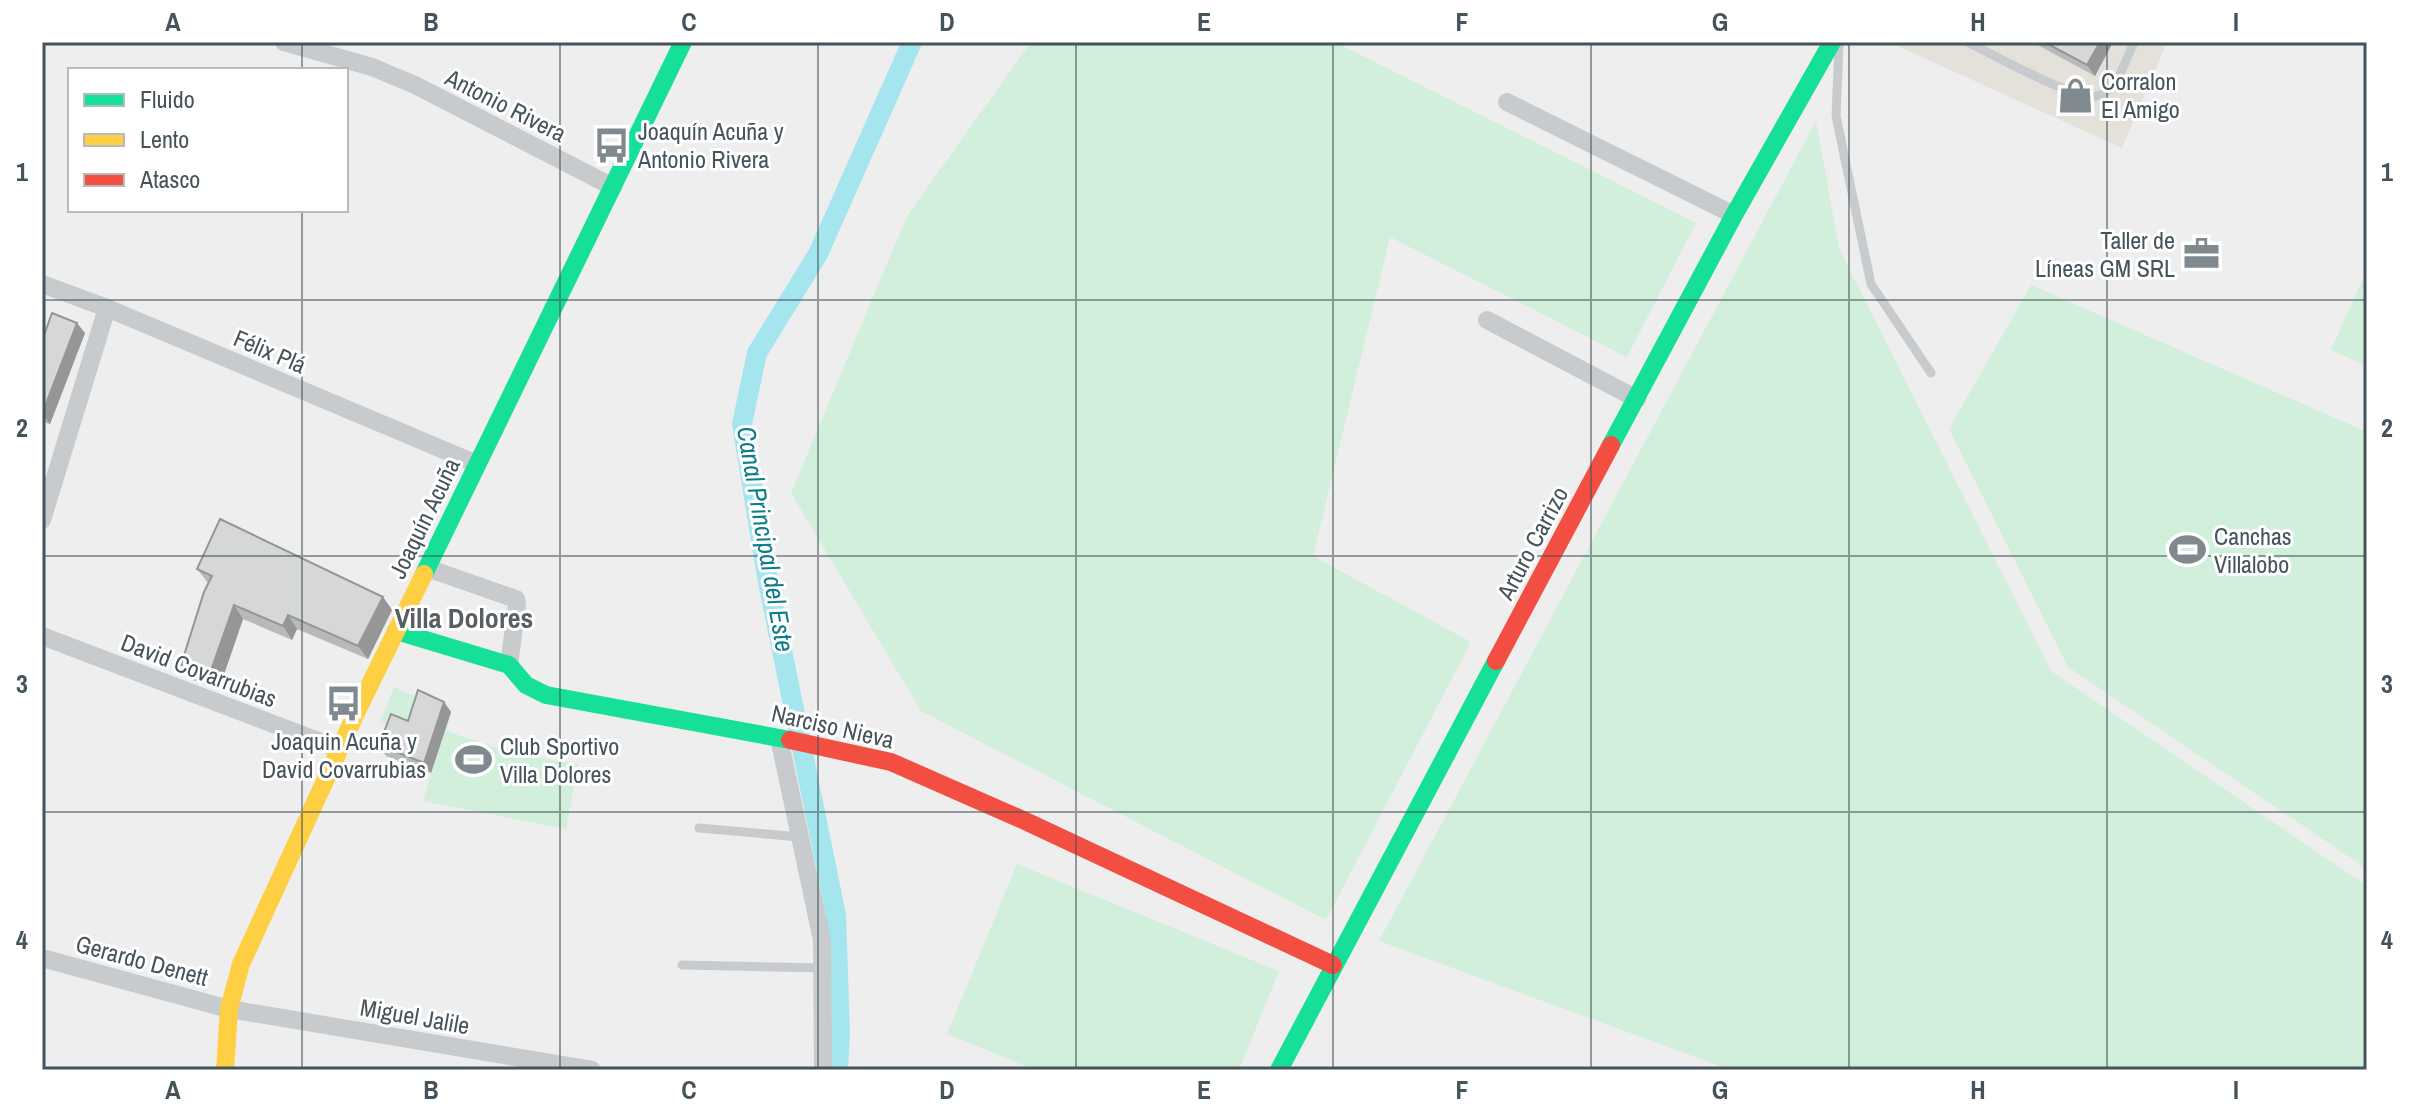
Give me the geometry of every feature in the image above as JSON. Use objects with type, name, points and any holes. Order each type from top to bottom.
[{"type":"street","name":"Antonio Rivera","points":[[284,42],[313,46],[415,85],[613,187]]},
{"type":"street","name":"Joaquín Acuña","points":[[225,1070],[229,1009],[241,964],[339,749],[683,42]]},
{"type":"street","name":"Arturo Carrizo","points":[[1279,1070],[1734,215],[1832,42]]},
{"type":"street","points":[[1507,102],[1734,215]]},
{"type":"street","name":"Félix Plá","points":[[42,284],[107,308],[477,464]]},
{"type":"street","points":[[42,520],[107,308]]},
{"type":"street","points":[[1487,320],[1637,399]]},
{"type":"street","points":[[427,568],[516,599],[509,665]]},
{"type":"street","name":"Narciso Nieva","points":[[396,631],[509,665],[526,685],[546,695],[818,745],[891,762],[1333,965]]},
{"type":"street","name":"David Covarrubias","points":[[42,636],[339,749]]},
{"type":"street","points":[[779,738],[822,940],[823,1070]]},
{"type":"street","name":"Gerardo Denett","points":[[42,958],[229,1009]]},
{"type":"street","name":"Miguel Jalile","points":[[229,1009],[592,1070]]},
{"type":"lane","points":[[1839,42],[1836,116],[1871,284],[1931,373]]},
{"type":"lane","points":[[1967,42],[2077,95],[2098,96],[2114,85],[2134,42]]},
{"type":"lane","points":[[699,828],[800,837]]},
{"type":"lane","points":[[682,965],[824,968]]},
{"type":"shaded area","name":"Corralon El Amigo","points":[[1889,42],[2167,42],[2122,148]]},
{"type":"green space","points":[[1031,42],[1335,42],[1696,223],[1627,357],[1390,237],[1313,556],[1471,642],[1326,920],[921,711],[791,493],[907,216]]},
{"type":"green space","points":[[1816,121],[1839,248],[2051,671],[2367,886],[2367,1070],[1720,1070],[1720,1066],[1379,941]]},
{"type":"green space","points":[[2367,269],[2367,366],[2331,350]]},
{"type":"green space","name":"Canchas Villalobo","points":[[2031,285],[2367,432],[2367,869],[2068,667],[1949,429]]},
{"type":"green space","name":"Club Sportivo Villa Dolores","points":[[394,687],[451,712],[446,731],[519,755],[578,764],[566,829],[423,801],[431,773],[386,756],[396,729],[380,722]]},
{"type":"green space","points":[[1017,864],[1279,971],[1239,1070],[1035,1070],[947,1034]]},
{"type":"building","points":[[2044,42],[2100,42],[2087,65]]},
{"type":"building","points":[[52,313],[77,323],[42,414],[42,341]]},
{"type":"building","points":[[220,519],[383,597],[358,646],[288,615],[283,626],[234,605],[209,676],[181,665],[212,576],[197,569]]},
{"type":"building","points":[[418,690],[444,702],[424,763],[379,745],[391,714],[408,721]]},
{"type":"waterway","name":"Canal Principal del Este","points":[[838,1070],[840,1033],[836,915],[768,582],[742,424],[757,353],[818,254],[912,42]]},
{"type":"traffic: fast","points":[[424,574],[683,42]]},
{"type":"traffic: fast","points":[[1611,445],[1734,215],[1832,42]]},
{"type":"traffic: fast","points":[[396,631],[509,665],[526,685],[546,695],[790,740]]},
{"type":"traffic: fast","points":[[1279,1070],[1496,661]]},
{"type":"traffic: slow","points":[[225,1070],[229,1009],[241,964],[357,711],[424,574]]},
{"type":"traffic: jam","points":[[1496,661],[1611,445]]},
{"type":"traffic: jam","points":[[790,740],[891,762],[1333,965]]},
{"type":"place","name":"Corralon El Amigo","points":[[2075,95]]},
{"type":"place","name":"Joaquín Acuña y Antonio Rivera","points":[[612,145]]},
{"type":"place","name":"Taller de Líneas GM SRL","points":[[2201,254]]},
{"type":"place","name":"Canchas Villalobo","points":[[2188,550]]},
{"type":"place","name":"Joaquin Acuña y David Covarrubias","points":[[344,704]]},
{"type":"place","name":"Club Sportivo Villa Dolores","points":[[474,760]]},
{"type":"district","name":"Villa Dolores","points":[[464,618]]}]
